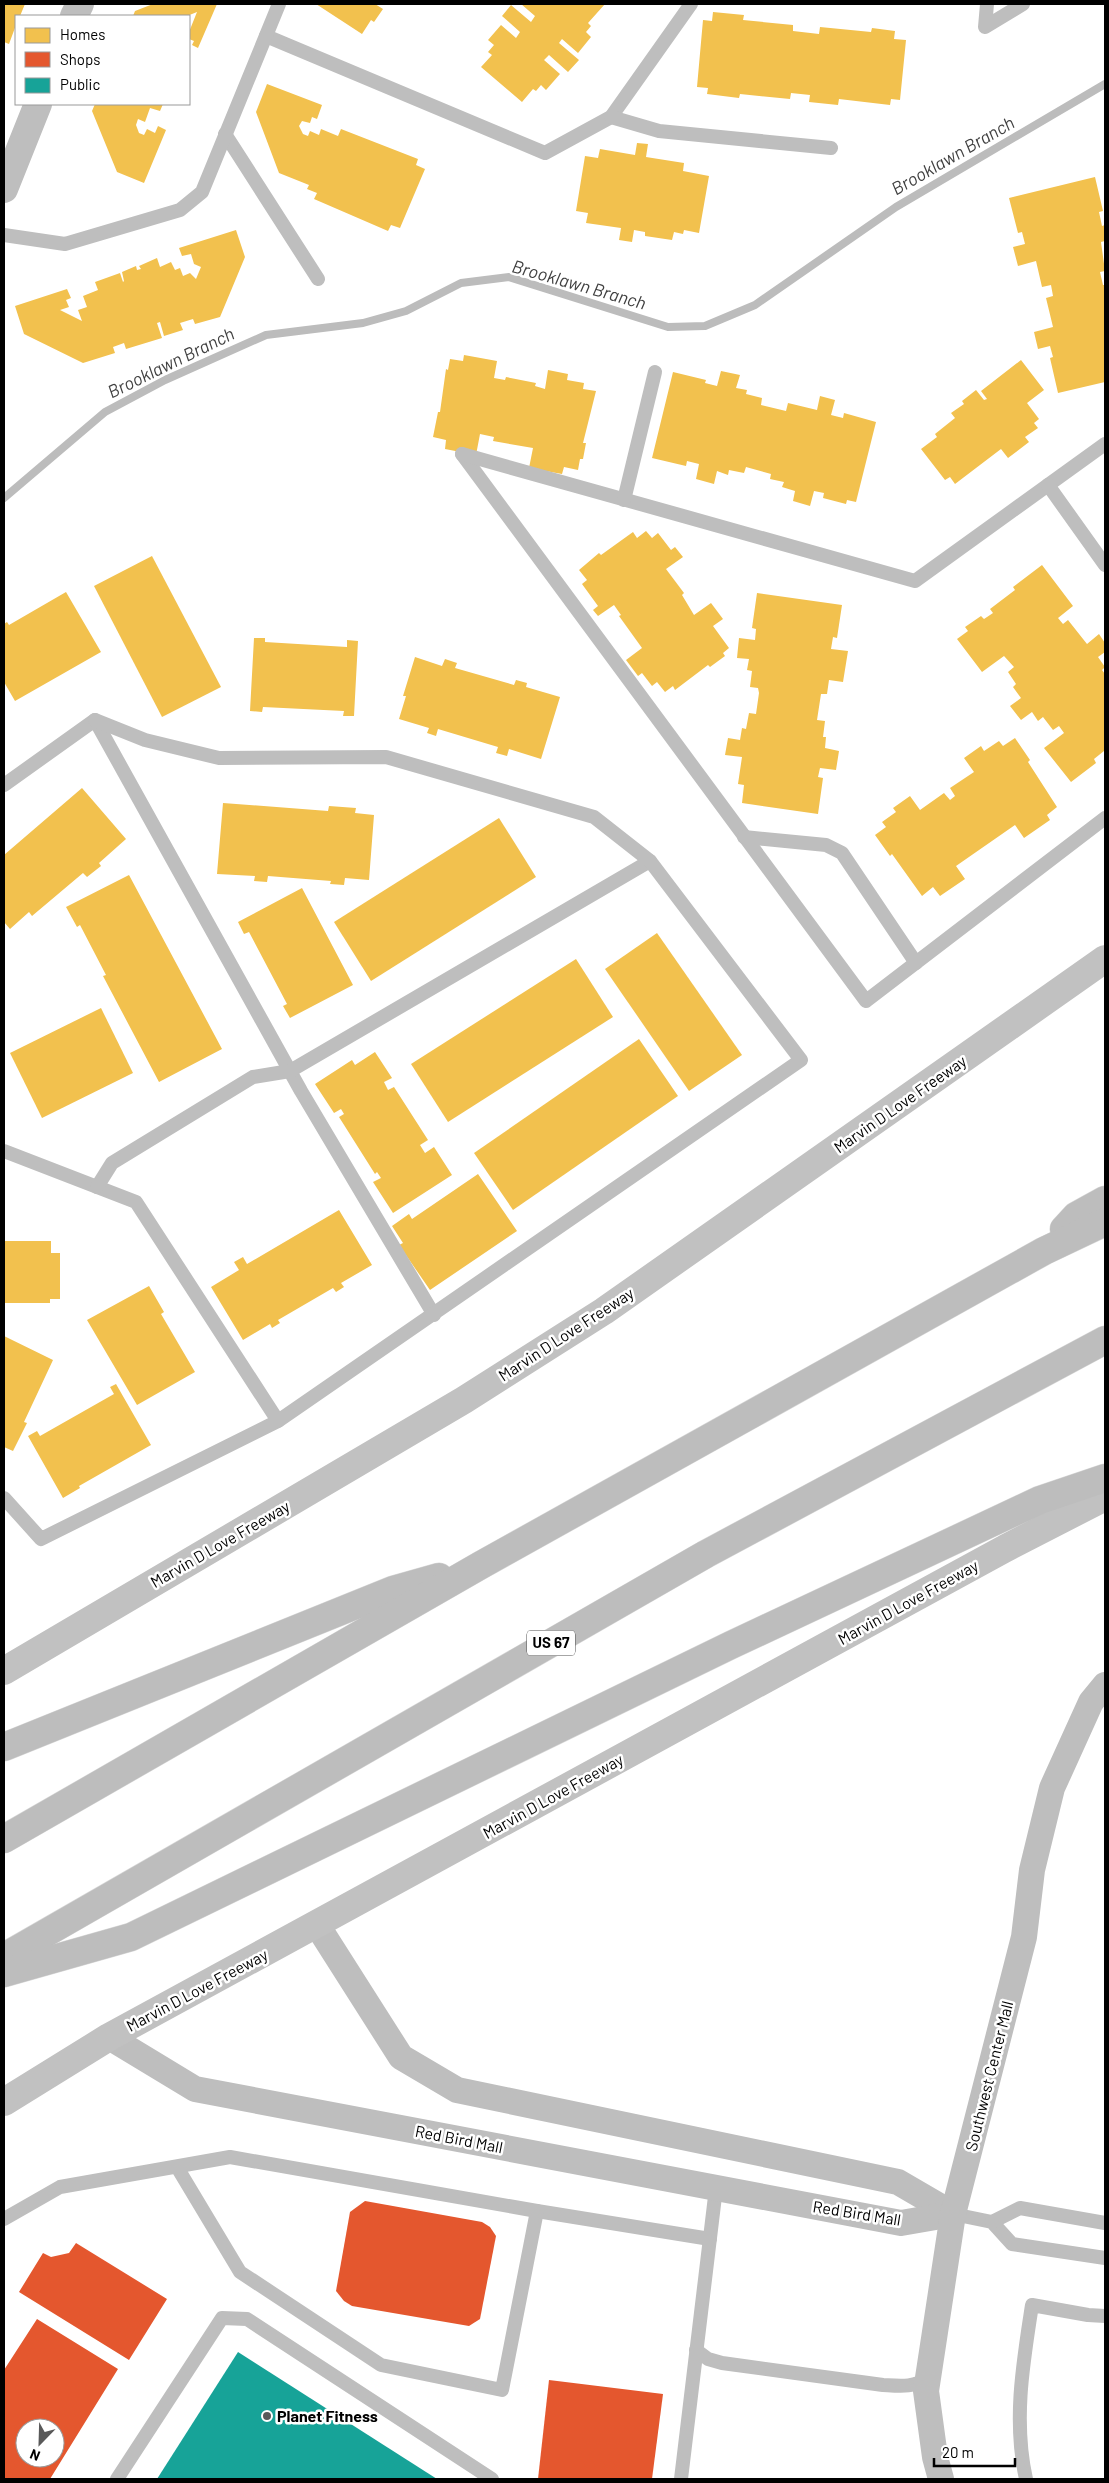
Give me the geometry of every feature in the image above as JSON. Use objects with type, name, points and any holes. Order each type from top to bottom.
[{"type":"highway","points":[[1044,1251],[1076,1216],[1105,1200]]},
{"type":"highway","points":[[4,1839],[481,1565],[1044,1251],[1105,1222]]},
{"type":"highway","name":"US 67","points":[[4,1957],[706,1554],[1105,1340]]},
{"type":"highway","points":[[4,1973],[131,1937],[731,1645],[1040,1500],[1105,1478]]},
{"type":"highway","points":[[4,1747],[394,1590],[481,1565]]},
{"type":"main road","name":"Marvin D Love Freeway","points":[[4,1671],[464,1400],[596,1316],[1105,960]]},
{"type":"main road","name":"Marvin D Love Freeway","points":[[4,2102],[109,2037],[1006,1548],[1105,1497]]},
{"type":"street","points":[[4,188],[38,105]]},
{"type":"street","name":"Southwest Center Mall","points":[[941,2479],[935,2457],[926,2390],[953,2214],[1024,1937],[1032,1870],[1052,1788],[1097,1710],[1105,1685]]},
{"type":"street","name":"Red Bird Mall","points":[[317,1925],[401,2057],[457,2090],[898,2182],[953,2214]]},
{"type":"street","name":"Red Bird Mall","points":[[109,2037],[195,2089],[902,2223],[953,2214]]},
{"type":"lane","points":[[4,235],[65,244],[180,210],[202,192],[279,4]]},
{"type":"lane","points":[[266,36],[545,154],[611,117],[691,4]]},
{"type":"lane","points":[[987,4],[985,27],[1023,4]]},
{"type":"lane","points":[[611,117],[659,132],[831,148]]},
{"type":"lane","points":[[226,134],[318,280]]},
{"type":"lane","points":[[624,500],[655,372]]},
{"type":"lane","points":[[1105,444],[915,581],[462,454],[866,1002],[1105,818]]},
{"type":"lane","points":[[1048,485],[1105,565]]},
{"type":"lane","points":[[4,785],[94,720]]},
{"type":"lane","points":[[4,1498],[41,1539],[278,1421],[802,1060],[650,861],[594,817],[386,757],[218,758],[145,740],[94,720]]},
{"type":"lane","points":[[94,720],[290,1071],[434,1315]]},
{"type":"lane","points":[[744,837],[826,845],[842,853],[916,963]]},
{"type":"lane","points":[[97,1187],[112,1163],[253,1077],[290,1071],[650,861]]},
{"type":"lane","points":[[4,1151],[136,1202],[278,1421]]},
{"type":"lane","points":[[4,2219],[60,2188],[230,2157],[537,2211],[710,2239]]},
{"type":"lane","points":[[177,2167],[240,2272],[382,2365],[502,2390],[537,2211]]},
{"type":"lane","points":[[681,2479],[716,2188]]},
{"type":"lane","points":[[992,2222],[1020,2208],[1105,2223]]},
{"type":"lane","points":[[953,2214],[992,2222],[1012,2244],[1105,2258]]},
{"type":"lane","points":[[1026,2479],[1020,2453],[1020,2383],[1032,2305],[1088,2315],[1105,2316]]},
{"type":"lane","points":[[117,2479],[222,2318],[247,2319],[492,2479]]},
{"type":"lane","points":[[696,2350],[708,2360],[722,2363],[882,2385],[906,2387],[919,2384],[929,2378]]},
{"type":"building: Homes","points":[[4,4],[25,4],[20,15],[15,15],[15,28],[9,44],[4,42]]},
{"type":"building: Homes","points":[[153,4],[217,4],[198,48],[192,45],[194,41],[190,39],[190,30],[197,12],[190,15],[133,15],[135,11]]},
{"type":"building: Homes","points":[[316,4],[375,4],[383,9],[374,22],[371,20],[362,34]]},
{"type":"building: Homes","points":[[521,4],[605,4],[588,23],[591,26],[586,32],[591,37],[578,53],[562,39],[559,43],[579,60],[568,72],[549,55],[544,60],[560,74],[546,90],[541,85],[536,91],[533,89],[522,102],[481,67],[492,55],[488,52],[494,45],[488,40],[501,25],[516,38],[520,32],[502,16],[511,5],[531,22],[535,16]]},
{"type":"building: Homes","points":[[713,12],[744,15],[743,20],[793,25],[793,31],[819,34],[820,27],[871,32],[872,28],[895,31],[894,39],[906,40],[900,100],[891,99],[890,105],[839,99],[838,105],[809,102],[810,95],[791,93],[790,99],[740,94],[739,98],[707,94],[708,88],[697,87],[703,20],[712,21]]},
{"type":"building: Homes","points":[[267,84],[322,105],[317,119],[312,117],[310,123],[302,121],[299,126],[303,134],[308,136],[310,131],[319,135],[321,129],[338,136],[341,129],[418,159],[416,165],[425,169],[400,228],[391,225],[388,231],[314,199],[317,193],[307,189],[309,185],[279,173],[256,112]]},
{"type":"building: Homes","points":[[95,105],[163,105],[160,111],[150,108],[145,122],[138,119],[136,125],[139,133],[144,135],[147,129],[155,133],[158,126],[166,130],[144,183],[117,172],[92,111]]},
{"type":"building: Homes","points":[[637,143],[648,144],[646,157],[684,163],[683,171],[709,176],[699,233],[684,230],[683,234],[674,232],[672,240],[645,236],[645,232],[634,230],[632,242],[619,240],[621,228],[586,223],[588,213],[576,211],[585,156],[598,158],[600,149],[635,155]]},
{"type":"building: Homes","points":[[1095,177],[1103,211],[1099,212],[1102,226],[1105,225],[1105,241],[1101,242],[1105,271],[1100,272],[1103,285],[1105,285],[1105,382],[1058,393],[1050,358],[1053,357],[1050,346],[1038,349],[1034,332],[1053,327],[1046,298],[1053,296],[1051,285],[1042,287],[1036,261],[1018,266],[1013,247],[1025,244],[1022,232],[1018,233],[1009,198]]},
{"type":"building: Homes","points":[[236,230],[245,257],[220,317],[195,324],[193,319],[180,323],[183,330],[164,336],[160,322],[157,323],[162,338],[126,349],[124,343],[113,347],[115,353],[83,363],[24,334],[15,306],[67,289],[71,298],[66,300],[69,307],[60,310],[82,321],[78,310],[87,307],[83,296],[98,290],[95,282],[120,273],[123,282],[122,272],[136,266],[137,270],[141,269],[139,266],[157,258],[160,267],[171,262],[175,270],[180,268],[183,276],[190,273],[196,279],[201,267],[194,264],[191,254],[182,256],[179,248]]},
{"type":"building: Homes","points":[[464,355],[497,361],[494,378],[505,380],[506,377],[536,383],[535,386],[545,389],[548,370],[568,374],[567,380],[584,383],[583,389],[596,391],[583,443],[586,443],[583,459],[580,459],[578,470],[564,467],[562,474],[529,468],[533,448],[493,441],[494,437],[480,434],[476,455],[445,449],[446,440],[433,437],[438,412],[440,412],[446,369],[448,370],[450,359],[463,361]]},
{"type":"building: Homes","points":[[1021,360],[1044,390],[1027,403],[1039,419],[1034,423],[1038,428],[1025,437],[1029,442],[1008,458],[1001,449],[955,484],[950,477],[945,480],[921,449],[937,437],[935,434],[955,418],[951,413],[964,404],[962,401],[976,390],[984,400],[987,399],[981,391]]},
{"type":"building: Homes","points":[[721,371],[740,375],[736,388],[747,390],[746,394],[762,398],[761,405],[786,411],[788,403],[817,410],[820,396],[835,400],[831,415],[843,418],[844,413],[876,422],[856,502],[847,500],[846,504],[823,498],[824,493],[814,491],[810,506],[793,501],[795,491],[782,487],[784,482],[770,479],[771,474],[746,467],[744,473],[729,470],[728,475],[717,471],[714,484],[696,479],[699,464],[687,461],[686,466],[652,458],[673,372],[706,380],[705,383],[717,386]]},
{"type":"building: Homes","points":[[646,531],[652,538],[658,533],[671,550],[675,547],[683,557],[666,569],[684,593],[682,595],[694,615],[711,603],[723,619],[713,626],[729,648],[723,653],[725,656],[710,667],[708,665],[675,690],[673,686],[665,692],[657,682],[652,686],[642,673],[638,676],[626,660],[642,648],[619,616],[621,615],[614,605],[598,616],[593,610],[598,606],[582,584],[587,580],[579,570],[599,553],[601,555],[633,532],[637,538]]},
{"type":"building: Homes","points":[[152,556],[221,687],[162,717],[94,586]]},
{"type":"building: Homes","points":[[1042,565],[1073,606],[1058,618],[1063,624],[1068,620],[1087,644],[1099,634],[1105,643],[1105,652],[1098,657],[1105,667],[1102,670],[1105,674],[1105,753],[1104,751],[1094,759],[1096,763],[1071,782],[1044,748],[1064,733],[1059,726],[1053,730],[1043,717],[1038,721],[1032,712],[1021,720],[1010,706],[1021,698],[1013,687],[1016,684],[1008,672],[1014,667],[1004,656],[982,672],[957,639],[968,631],[965,627],[981,616],[984,619],[993,613],[990,609],[1015,590],[1013,587]]},
{"type":"building: Homes","points":[[66,592],[101,652],[15,701],[4,682],[4,624],[7,622],[9,625]]},
{"type":"building: Homes","points":[[757,593],[842,605],[837,638],[833,637],[831,649],[848,651],[843,682],[829,680],[827,694],[821,694],[817,720],[825,721],[823,737],[826,737],[825,748],[839,751],[836,770],[820,768],[818,777],[823,778],[818,814],[742,803],[744,785],[738,784],[742,757],[725,755],[728,738],[740,740],[742,728],[746,729],[749,713],[756,714],[759,693],[758,688],[750,687],[752,671],[747,670],[749,659],[737,658],[739,638],[755,640],[756,629],[752,628]]},
{"type":"building: Homes","points":[[254,638],[265,638],[265,642],[347,647],[347,640],[358,641],[354,716],[343,716],[344,711],[263,707],[262,712],[250,711]]},
{"type":"building: Homes","points":[[415,657],[442,666],[445,659],[457,663],[455,668],[514,685],[516,680],[527,683],[526,687],[560,697],[541,759],[509,749],[507,756],[496,753],[498,747],[438,729],[436,736],[427,733],[429,728],[399,719],[406,696],[403,696]]},
{"type":"building: Homes","points":[[1015,738],[1057,807],[1047,815],[1050,820],[1024,838],[1015,825],[956,866],[965,879],[940,896],[933,887],[922,896],[892,854],[890,856],[875,835],[886,827],[882,822],[896,812],[893,808],[910,796],[920,810],[944,793],[950,800],[955,796],[950,788],[974,772],[964,758],[981,746],[984,751],[999,741],[1003,746]]},
{"type":"building: Homes","points":[[82,788],[126,839],[99,863],[101,866],[87,877],[83,873],[32,916],[29,912],[10,929],[4,922],[4,855]]},
{"type":"building: Homes","points":[[223,803],[328,811],[329,806],[356,808],[355,813],[374,815],[369,880],[345,878],[344,885],[330,884],[331,881],[268,876],[267,882],[254,881],[255,876],[217,874]]},
{"type":"building: Homes","points":[[499,818],[536,877],[371,981],[334,922]]},
{"type":"building: Homes","points":[[129,875],[222,1049],[159,1082],[103,976],[106,975],[80,925],[77,927],[66,907]]},
{"type":"building: Homes","points":[[302,888],[353,985],[290,1018],[283,1006],[287,1004],[249,932],[244,934],[238,922]]},
{"type":"building: Homes","points":[[657,933],[742,1055],[689,1091],[605,969]]},
{"type":"building: Homes","points":[[576,959],[613,1017],[448,1122],[411,1064]]},
{"type":"building: Homes","points":[[101,1008],[133,1073],[42,1118],[10,1053]]},
{"type":"building: Homes","points":[[639,1039],[678,1096],[513,1210],[474,1153]]},
{"type":"building: Homes","points":[[375,1052],[392,1078],[384,1082],[388,1090],[394,1087],[428,1140],[420,1145],[425,1153],[434,1147],[452,1175],[393,1213],[373,1182],[381,1178],[377,1172],[375,1174],[339,1117],[344,1114],[341,1109],[334,1113],[315,1084],[352,1060],[355,1065]]},
{"type":"building: Homes","points":[[478,1174],[517,1231],[430,1290],[399,1245],[403,1243],[392,1226],[409,1214],[412,1219]]},
{"type":"building: Homes","points":[[339,1210],[372,1265],[341,1283],[344,1287],[336,1292],[333,1288],[278,1320],[280,1323],[272,1328],[270,1324],[243,1340],[211,1287],[239,1270],[234,1262],[243,1257],[247,1264]]},
{"type":"building: Homes","points":[[4,1241],[51,1241],[51,1253],[60,1253],[60,1299],[50,1299],[50,1303],[4,1303]]},
{"type":"building: Homes","points":[[149,1286],[164,1312],[161,1314],[195,1372],[137,1405],[87,1320]]},
{"type":"building: Homes","points":[[4,1336],[53,1360],[24,1422],[27,1423],[13,1451],[4,1447]]},
{"type":"building: Homes","points":[[116,1384],[151,1445],[79,1486],[80,1488],[63,1498],[28,1436],[37,1431],[40,1436],[114,1394],[110,1387]]},
{"type":"building: Shops","points":[[365,2201],[482,2222],[490,2227],[496,2236],[480,2319],[469,2326],[352,2306],[344,2301],[336,2291],[350,2212]]},
{"type":"building: Shops","points":[[76,2243],[167,2299],[129,2360],[19,2292],[43,2253],[51,2257],[69,2253]]},
{"type":"building: Shops","points":[[37,2319],[118,2369],[65,2455],[65,2418],[15,2418],[15,2468],[57,2468],[50,2479],[4,2479],[4,2370]]},
{"type":"building: Shops","points":[[549,2380],[663,2394],[652,2479],[538,2479]]},
{"type":"building: Public","name":"Planet Fitness","points":[[238,2352],[437,2479],[157,2479]]},
{"type":"waterway","name":"Brooklawn Branch","points":[[4,498],[105,412],[165,380],[266,335],[363,323],[406,311],[461,283],[509,277],[668,327],[705,326],[755,305],[896,207],[1105,84]]},
{"type":"place","name":"Planet Fitness","points":[[267,2416]]}]
